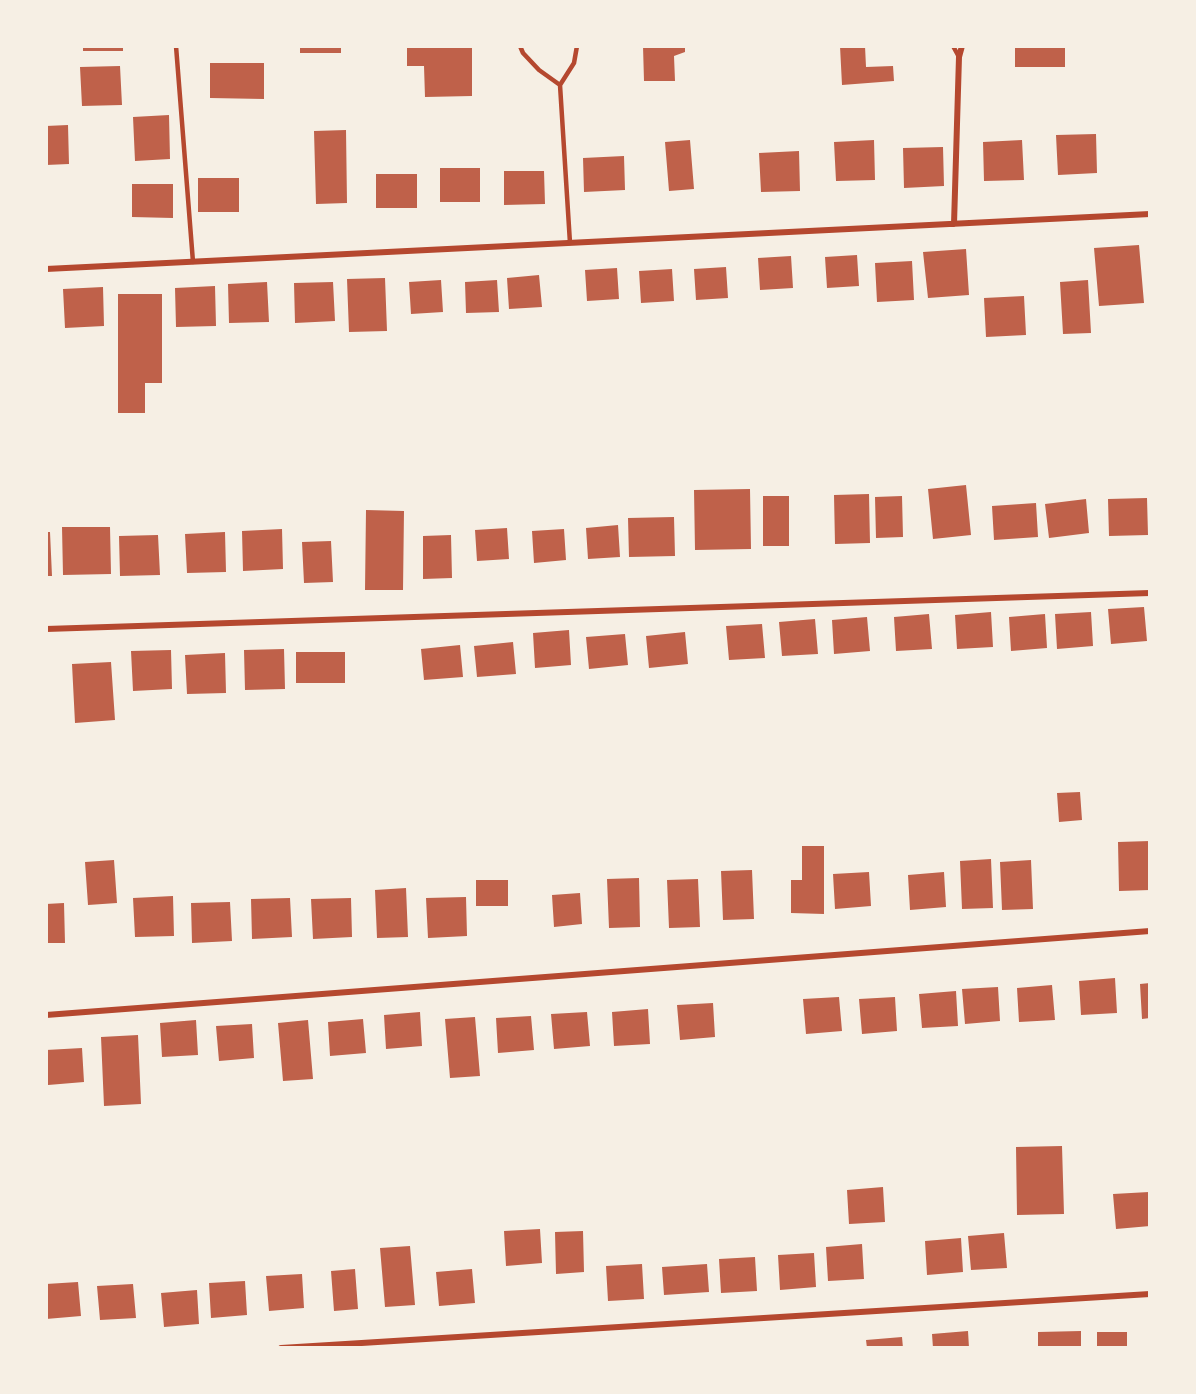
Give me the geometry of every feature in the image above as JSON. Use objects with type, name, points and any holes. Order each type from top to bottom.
[{"type":"street","points":[[954,224],[959,57],[962,46]]},
{"type":"street","points":[[46,269],[1149,214]]},
{"type":"street","points":[[46,629],[1149,593]]},
{"type":"street","points":[[46,1015],[1149,931]]},
{"type":"street","points":[[281,1347],[1149,1294]]},
{"type":"lane","points":[[176,46],[193,262]]},
{"type":"lane","points":[[520,46],[538,70],[560,85]]},
{"type":"lane","points":[[570,243],[560,85],[574,63],[577,46]]},
{"type":"lane","points":[[953,46],[959,57]]},
{"type":"building","points":[[83,46],[123,46],[123,51],[83,51]]},
{"type":"building","points":[[300,46],[341,46],[341,53],[300,53]]},
{"type":"building","points":[[643,46],[685,46],[685,52],[674,56],[675,81],[644,81]]},
{"type":"building","points":[[840,46],[865,46],[866,67],[893,66],[894,81],[842,85]]},
{"type":"building","points":[[1015,46],[1065,46],[1065,67],[1015,67]]},
{"type":"building","points":[[407,48],[472,48],[472,96],[425,97],[424,66],[407,66]]},
{"type":"building","points":[[210,63],[264,63],[264,99],[210,98]]},
{"type":"building","points":[[120,66],[122,105],[82,106],[80,67]]},
{"type":"building","points":[[169,115],[170,159],[135,161],[133,117]]},
{"type":"building","points":[[68,125],[69,164],[46,165],[46,126]]},
{"type":"building","points":[[346,130],[347,203],[316,204],[314,131]]},
{"type":"building","points":[[1096,134],[1097,173],[1058,175],[1056,135]]},
{"type":"building","points":[[690,140],[694,189],[669,191],[665,142]]},
{"type":"building","points":[[874,140],[875,180],[836,181],[834,142]]},
{"type":"building","points":[[1022,140],[1024,180],[984,181],[983,142]]},
{"type":"building","points":[[943,147],[944,186],[904,188],[903,148]]},
{"type":"building","points":[[799,151],[800,191],[761,192],[759,153]]},
{"type":"building","points":[[624,156],[625,190],[584,192],[583,158]]},
{"type":"building","points":[[440,168],[480,168],[480,202],[440,202]]},
{"type":"building","points":[[504,171],[544,171],[545,204],[504,205]]},
{"type":"building","points":[[376,174],[417,174],[417,208],[376,208]]},
{"type":"building","points":[[198,178],[239,178],[239,212],[198,212]]},
{"type":"building","points":[[132,184],[173,184],[173,218],[132,217]]},
{"type":"building","points":[[1139,245],[1144,303],[1099,306],[1094,248]]},
{"type":"building","points":[[966,249],[969,295],[928,298],[923,252]]},
{"type":"building","points":[[857,255],[859,286],[827,288],[825,257]]},
{"type":"building","points":[[791,256],[793,288],[760,290],[758,258]]},
{"type":"building","points":[[912,261],[914,300],[877,302],[875,263]]},
{"type":"building","points":[[726,267],[728,298],[696,300],[694,269]]},
{"type":"building","points":[[617,268],[619,299],[587,301],[585,270]]},
{"type":"building","points":[[672,269],[674,301],[641,303],[639,271]]},
{"type":"building","points":[[539,275],[542,307],[509,309],[507,278]]},
{"type":"building","points":[[385,278],[387,331],[349,332],[347,279]]},
{"type":"building","points":[[441,280],[443,312],[411,314],[409,282]]},
{"type":"building","points":[[497,280],[499,312],[466,313],[465,282]]},
{"type":"building","points":[[1088,280],[1091,333],[1063,334],[1060,282]]},
{"type":"building","points":[[267,282],[269,322],[229,323],[228,284]]},
{"type":"building","points":[[333,282],[335,321],[295,323],[294,283]]},
{"type":"building","points":[[215,286],[216,326],[176,327],[175,288]]},
{"type":"building","points":[[103,287],[104,326],[65,328],[63,289]]},
{"type":"building","points":[[118,294],[162,294],[162,383],[145,383],[145,413],[118,413]]},
{"type":"building","points":[[1024,296],[1026,335],[986,337],[984,298]]},
{"type":"building","points":[[966,485],[971,535],[933,539],[928,489]]},
{"type":"building","points":[[750,489],[751,549],[695,550],[694,490]]},
{"type":"building","points":[[869,494],[870,543],[835,544],[834,495]]},
{"type":"building","points":[[763,496],[789,496],[789,546],[763,546]]},
{"type":"building","points":[[902,496],[903,537],[876,538],[875,497]]},
{"type":"building","points":[[1147,498],[1148,535],[1109,536],[1108,499]]},
{"type":"building","points":[[1086,499],[1089,533],[1049,538],[1045,504]]},
{"type":"building","points":[[1036,503],[1038,537],[994,540],[992,506]]},
{"type":"building","points":[[366,510],[404,511],[403,590],[365,590]]},
{"type":"building","points":[[674,517],[675,556],[629,557],[628,518]]},
{"type":"building","points":[[618,525],[620,557],[588,559],[586,528]]},
{"type":"building","points":[[62,527],[110,527],[111,574],[63,575]]},
{"type":"building","points":[[507,528],[509,559],[477,561],[475,530]]},
{"type":"building","points":[[282,529],[283,569],[243,571],[242,531]]},
{"type":"building","points":[[564,529],[566,560],[534,563],[532,531]]},
{"type":"building","points":[[46,532],[50,532],[52,576],[46,576]]},
{"type":"building","points":[[225,532],[226,572],[187,573],[185,534]]},
{"type":"building","points":[[158,535],[160,575],[120,576],[119,536]]},
{"type":"building","points":[[451,535],[452,578],[423,579],[423,536]]},
{"type":"building","points":[[331,541],[333,582],[304,583],[302,542]]},
{"type":"building","points":[[1144,607],[1147,641],[1111,644],[1108,609]]},
{"type":"building","points":[[991,612],[993,647],[957,649],[955,615]]},
{"type":"building","points":[[1091,612],[1093,646],[1057,649],[1055,614]]},
{"type":"building","points":[[929,614],[932,649],[896,651],[894,617]]},
{"type":"building","points":[[1045,614],[1047,648],[1011,651],[1009,617]]},
{"type":"building","points":[[867,617],[870,651],[834,654],[832,620]]},
{"type":"building","points":[[815,619],[818,654],[782,656],[779,622]]},
{"type":"building","points":[[762,624],[765,658],[729,660],[726,626]]},
{"type":"building","points":[[569,630],[571,665],[535,668],[533,633]]},
{"type":"building","points":[[685,632],[688,664],[649,668],[646,636]]},
{"type":"building","points":[[625,634],[628,665],[589,669],[586,637]]},
{"type":"building","points":[[513,642],[516,674],[477,677],[474,646]]},
{"type":"building","points":[[460,645],[463,677],[424,680],[421,649]]},
{"type":"building","points":[[284,649],[285,689],[245,690],[244,650]]},
{"type":"building","points":[[171,650],[172,689],[133,691],[131,651]]},
{"type":"building","points":[[296,652],[345,652],[345,683],[296,683]]},
{"type":"building","points":[[225,653],[226,693],[187,694],[185,655]]},
{"type":"building","points":[[111,662],[115,720],[75,723],[72,664]]},
{"type":"building","points":[[1080,792],[1082,820],[1059,822],[1057,793]]},
{"type":"building","points":[[1150,841],[1150,890],[1119,891],[1118,842]]},
{"type":"building","points":[[802,846],[824,846],[824,914],[791,913],[791,880],[802,880]]},
{"type":"building","points":[[991,859],[993,908],[962,909],[960,861]]},
{"type":"building","points":[[114,860],[117,903],[88,905],[85,862]]},
{"type":"building","points":[[1031,860],[1033,909],[1002,910],[1000,862]]},
{"type":"building","points":[[752,870],[754,919],[723,920],[721,871]]},
{"type":"building","points":[[869,872],[871,906],[835,909],[833,874]]},
{"type":"building","points":[[944,872],[946,907],[910,910],[908,875]]},
{"type":"building","points":[[639,878],[640,927],[609,928],[607,879]]},
{"type":"building","points":[[698,879],[700,927],[669,928],[667,880]]},
{"type":"building","points":[[476,880],[508,880],[508,906],[476,906]]},
{"type":"building","points":[[406,888],[408,937],[377,938],[375,890]]},
{"type":"building","points":[[580,893],[582,924],[554,927],[552,895]]},
{"type":"building","points":[[173,896],[174,936],[135,937],[133,898]]},
{"type":"building","points":[[466,897],[467,936],[428,938],[426,898]]},
{"type":"building","points":[[290,898],[292,937],[252,939],[251,899]]},
{"type":"building","points":[[351,898],[352,937],[313,939],[311,899]]},
{"type":"building","points":[[230,902],[232,941],[192,943],[191,903]]},
{"type":"building","points":[[64,903],[65,943],[46,943],[46,904]]},
{"type":"building","points":[[1115,978],[1117,1013],[1081,1015],[1079,981]]},
{"type":"building","points":[[1150,983],[1150,1018],[1142,1019],[1140,984]]},
{"type":"building","points":[[1052,985],[1055,1020],[1019,1022],[1017,988]]},
{"type":"building","points":[[998,987],[1000,1021],[965,1024],[962,989]]},
{"type":"building","points":[[956,991],[958,1026],[922,1028],[919,994]]},
{"type":"building","points":[[839,997],[842,1031],[806,1034],[803,999]]},
{"type":"building","points":[[895,997],[897,1031],[862,1034],[859,999]]},
{"type":"building","points":[[713,1003],[715,1037],[680,1040],[677,1005]]},
{"type":"building","points":[[648,1009],[650,1044],[614,1046],[612,1012]]},
{"type":"building","points":[[420,1012],[422,1046],[386,1049],[384,1015]]},
{"type":"building","points":[[587,1012],[590,1046],[554,1049],[551,1014]]},
{"type":"building","points":[[531,1016],[534,1050],[498,1053],[496,1018]]},
{"type":"building","points":[[475,1017],[480,1076],[450,1078],[445,1019]]},
{"type":"building","points":[[363,1019],[366,1053],[330,1056],[328,1022]]},
{"type":"building","points":[[196,1020],[198,1055],[162,1057],[160,1023]]},
{"type":"building","points":[[308,1020],[313,1079],[283,1081],[278,1023]]},
{"type":"building","points":[[252,1024],[254,1058],[219,1061],[216,1026]]},
{"type":"building","points":[[138,1035],[141,1104],[104,1106],[101,1037]]},
{"type":"building","points":[[82,1048],[84,1082],[48,1085],[46,1050]]},
{"type":"building","points":[[1062,1146],[1064,1214],[1017,1215],[1016,1147]]},
{"type":"building","points":[[883,1187],[885,1222],[849,1224],[847,1190]]},
{"type":"building","points":[[1149,1192],[1150,1226],[1116,1229],[1113,1194]]},
{"type":"building","points":[[540,1229],[542,1263],[506,1266],[504,1231]]},
{"type":"building","points":[[583,1231],[584,1272],[556,1274],[555,1232]]},
{"type":"building","points":[[1004,1233],[1007,1268],[971,1270],[968,1236]]},
{"type":"building","points":[[961,1238],[963,1272],[927,1275],[925,1241]]},
{"type":"building","points":[[862,1244],[864,1279],[828,1281],[826,1247]]},
{"type":"building","points":[[410,1246],[415,1305],[385,1307],[380,1248]]},
{"type":"building","points":[[814,1253],[816,1287],[780,1290],[778,1255]]},
{"type":"building","points":[[755,1257],[757,1291],[721,1293],[719,1259]]},
{"type":"building","points":[[642,1264],[644,1299],[608,1301],[606,1266]]},
{"type":"building","points":[[707,1264],[709,1292],[664,1295],[662,1267]]},
{"type":"building","points":[[355,1269],[358,1309],[334,1311],[331,1271]]},
{"type":"building","points":[[472,1269],[475,1303],[439,1306],[436,1272]]},
{"type":"building","points":[[302,1274],[304,1308],[269,1311],[266,1276]]},
{"type":"building","points":[[245,1281],[247,1315],[211,1318],[209,1283]]},
{"type":"building","points":[[78,1282],[81,1316],[46,1319],[46,1284]]},
{"type":"building","points":[[133,1284],[136,1318],[100,1320],[97,1286]]},
{"type":"building","points":[[197,1290],[199,1324],[164,1327],[161,1293]]},
{"type":"building","points":[[968,1331],[969,1348],[933,1348],[932,1334]]},
{"type":"building","points":[[1081,1331],[1081,1348],[1038,1348],[1038,1332]]},
{"type":"building","points":[[1097,1332],[1127,1332],[1127,1348],[1097,1348]]},
{"type":"building","points":[[902,1337],[903,1348],[867,1348],[866,1340]]}]
